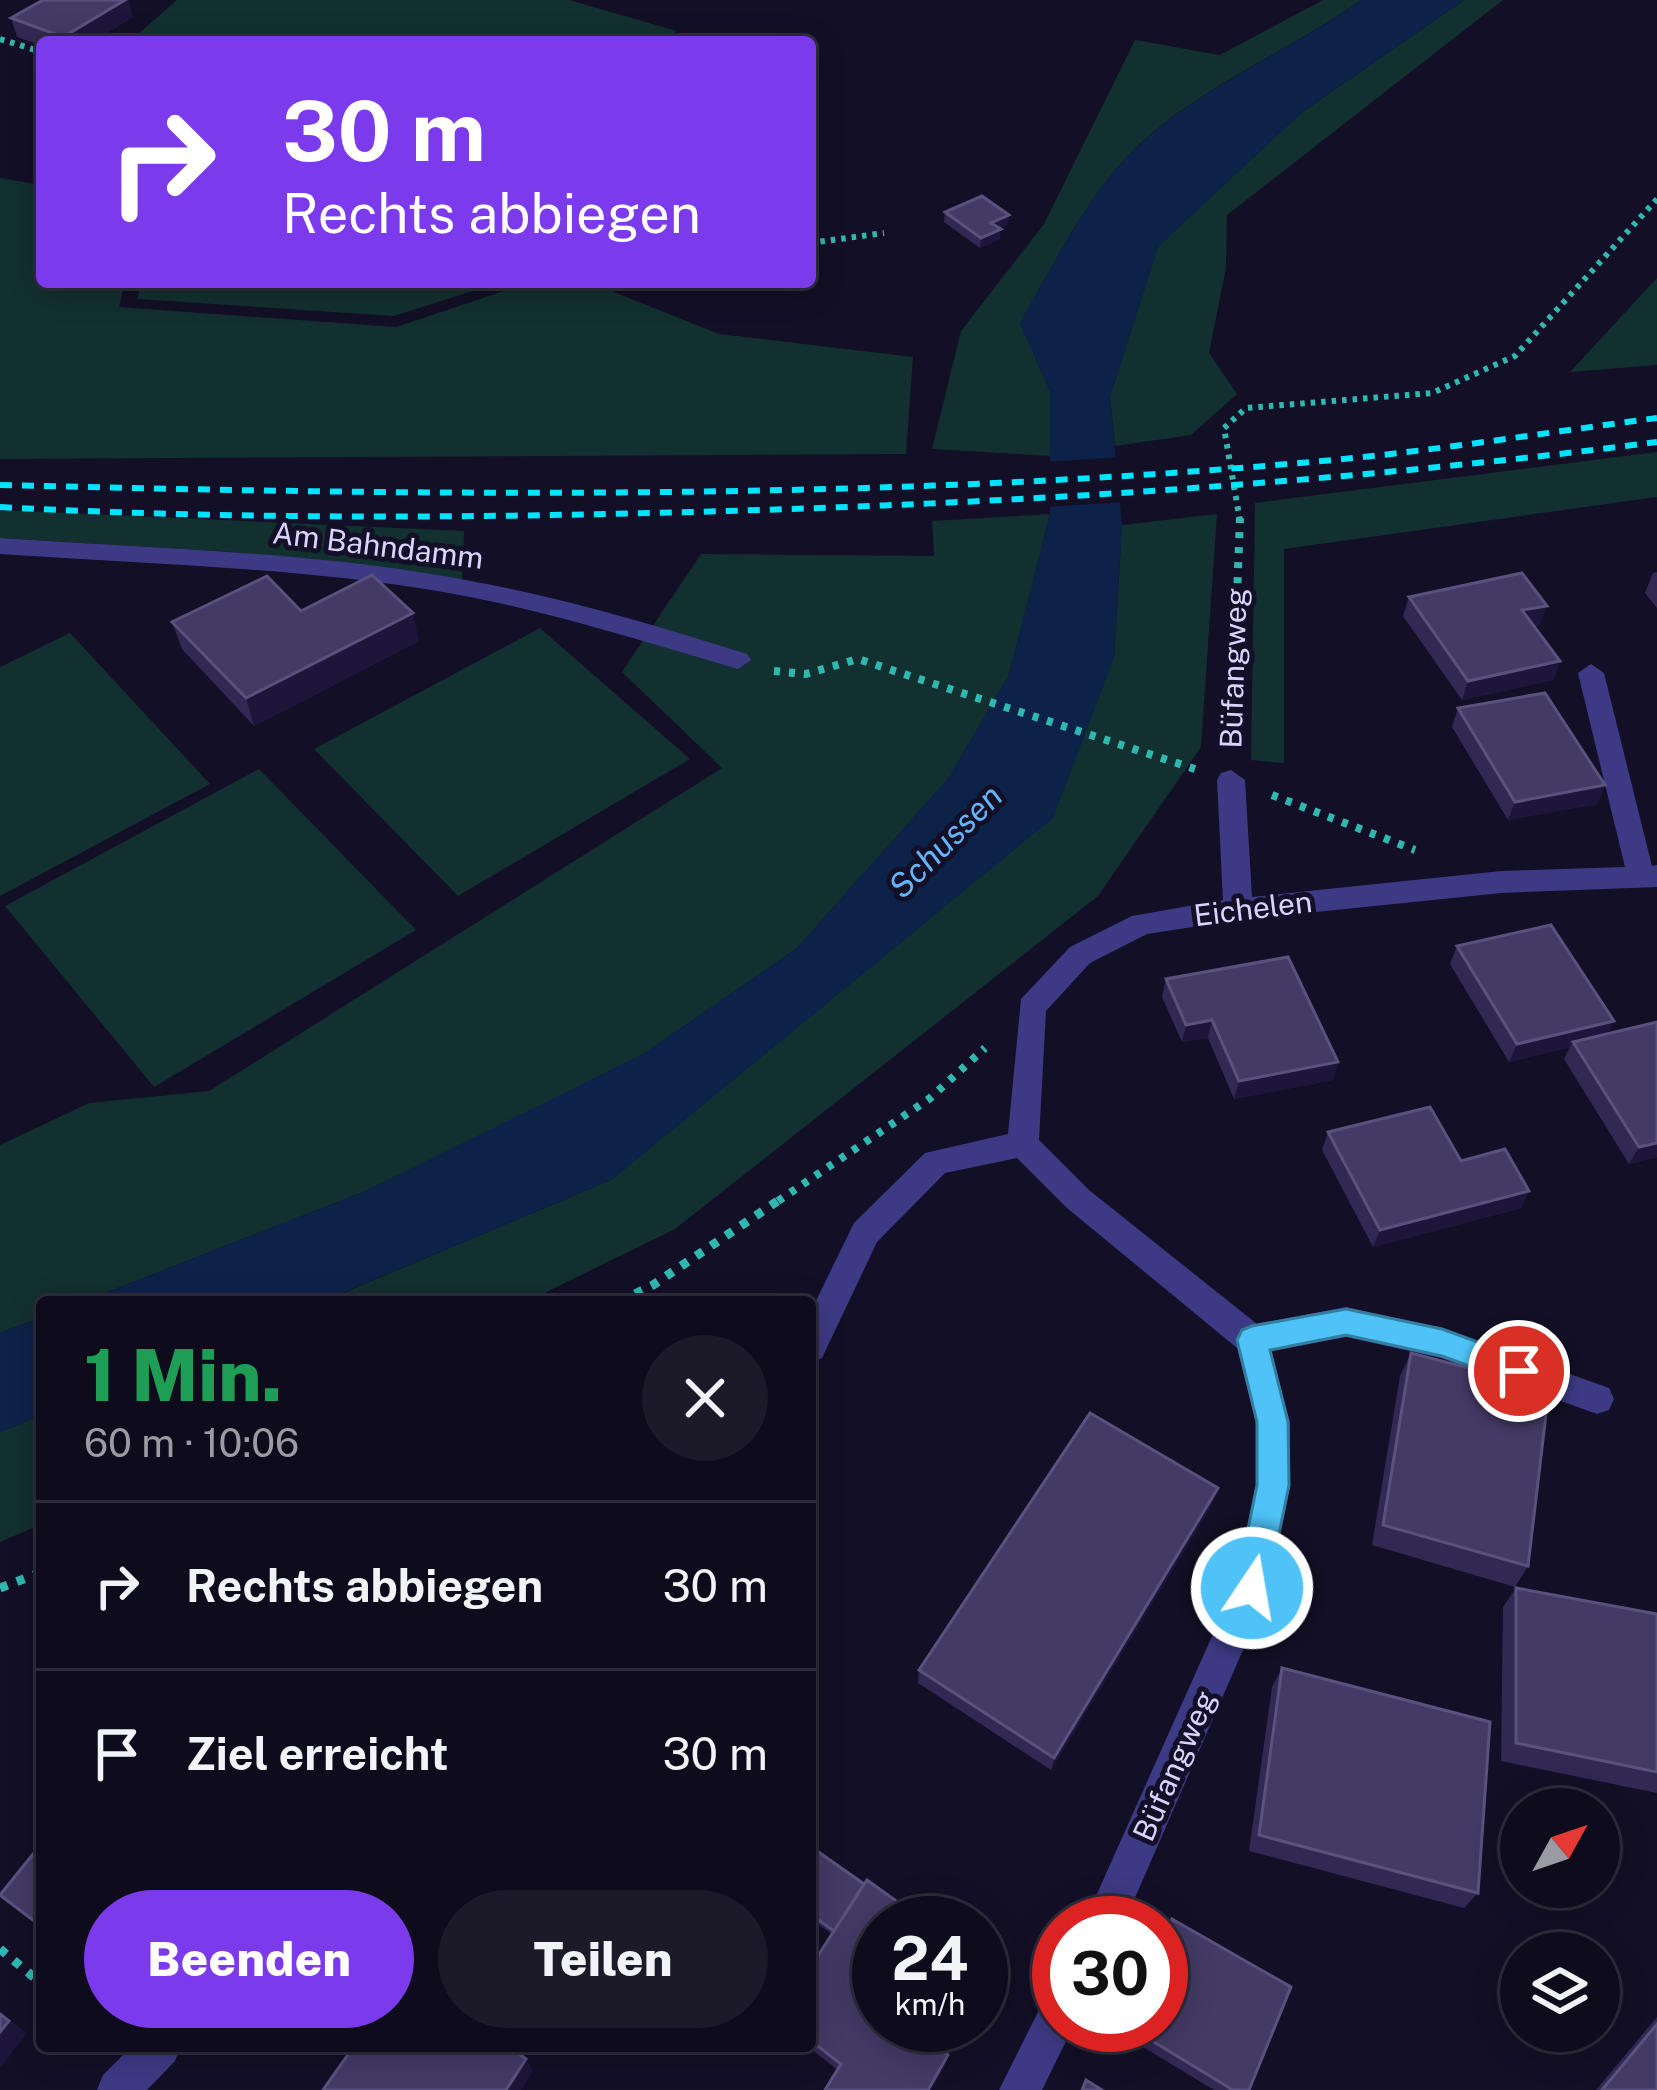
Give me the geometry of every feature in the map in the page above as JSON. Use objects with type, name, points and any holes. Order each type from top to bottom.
[{"type":"street","name":"Am Bahndamm","points":[[0,546],[290,566],[496,594],[628,626],[738,660]]},
{"type":"street","name":"Eichelen","points":[[1030,1007],[1080,956],[1142,923],[1502,882],[1649,876],[1591,673]]},
{"type":"street","name":"Büfangweg","points":[[1231,780],[1238,909]]},
{"type":"street","points":[[1030,1007],[1023,1144],[1078,1199],[1252,1340],[1346,1322],[1442,1342],[1597,1399]]},
{"type":"street","points":[[816,1336],[866,1233],[936,1162],[1023,1144]]},
{"type":"street","name":"Büfangweg","points":[[1116,1896],[1252,1588],[1273,1485],[1273,1422],[1252,1340]]},
{"type":"street","points":[[118,2090],[154,2052]]},
{"type":"street","points":[[1020,2090],[1039,2052]]},
{"type":"path","points":[[0,39],[36,50]]},
{"type":"path","name":"Büfangweg","points":[[1231,780],[1240,516],[1224,428],[1246,408],[1432,393],[1515,356],[1657,199]]},
{"type":"path","points":[[816,241],[884,233]]},
{"type":"path","points":[[738,660],[806,674],[858,659],[1231,780],[1418,851]]},
{"type":"path","points":[[632,1296],[929,1099],[1030,1007]]},
{"type":"path","points":[[0,1588],[36,1574]]},
{"type":"path","points":[[0,1949],[36,1979]]},
{"type":"green space","points":[[177,0],[569,0],[677,31],[669,36],[136,36]]},
{"type":"green space","points":[[1323,0],[1361,0],[1207,93],[1149,136],[1109,178],[1068,238],[1020,323],[1050,391],[1050,456],[932,449],[961,331],[1044,224],[1135,40],[1220,55]]},
{"type":"green space","points":[[1464,0],[1503,0],[1227,215],[1226,268],[1209,353],[1237,394],[1191,435],[1115,446],[1110,397],[1158,246],[1301,113]]},
{"type":"green space","points":[[0,178],[36,184],[36,288],[124,288],[119,307],[396,327],[513,288],[604,288],[719,334],[913,357],[906,454],[0,459]]},
{"type":"green space","points":[[1657,278],[1657,365],[1570,372]]},
{"type":"green space","points":[[140,288],[482,288],[394,316],[137,299]]},
{"type":"green space","points":[[1657,452],[1657,497],[1284,549],[1284,763],[1251,760],[1255,503]]},
{"type":"green space","points":[[0,510],[464,531],[462,580],[232,552],[0,538]]},
{"type":"green space","points":[[1050,514],[1009,675],[948,779],[796,949],[639,1057],[368,1190],[97,1296],[36,1296],[36,1319],[0,1333],[0,1145],[89,1103],[209,1091],[722,768],[622,672],[701,554],[934,556],[932,521]]},
{"type":"green space","points":[[1217,514],[1201,747],[1098,896],[675,1229],[538,1296],[336,1296],[613,1179],[1114,658],[1122,525]]},
{"type":"green space","points":[[540,628],[690,759],[458,896],[314,749]]},
{"type":"green space","points":[[70,633],[210,784],[0,896],[0,667]]},
{"type":"green space","points":[[259,769],[416,930],[154,1087],[5,906]]},
{"type":"green space","points":[[36,1417],[36,1527],[0,1542],[0,1432]]},
{"type":"water","name":"Schussen","points":[[1361,0],[1464,0],[1301,113],[1158,247],[1110,397],[1122,525],[1114,658],[1053,818],[613,1179],[335,1296],[97,1296],[368,1190],[643,1054],[796,949],[948,779],[1009,675],[1050,514],[1050,391],[1020,323],[1068,239],[1094,197],[1149,136],[1207,93]]},
{"type":"water","points":[[36,1319],[36,1417],[0,1432],[0,1333]]},
{"type":"pier","points":[[1122,457],[1126,502],[1044,507],[1044,462]]},
{"type":"building","points":[[43,0],[125,0],[65,36],[11,18]]},
{"type":"building","points":[[982,196],[1009,215],[991,223],[1001,229],[981,238],[945,212]]},
{"type":"building","points":[[1522,573],[1547,606],[1522,610],[1560,661],[1468,681],[1409,597]]},
{"type":"building","points":[[372,575],[413,613],[246,698],[172,622],[267,576],[301,611]]},
{"type":"building","points":[[1545,693],[1605,785],[1515,802],[1458,708]]},
{"type":"building","points":[[1551,925],[1614,1021],[1517,1044],[1457,946]]},
{"type":"building","points":[[1288,957],[1338,1062],[1239,1081],[1212,1020],[1186,1025],[1166,979]]},
{"type":"building","points":[[1657,1022],[1657,1143],[1639,1147],[1573,1042]]},
{"type":"building","points":[[1430,1107],[1461,1161],[1505,1149],[1529,1191],[1380,1230],[1328,1132]]},
{"type":"building","points":[[1411,1353],[1549,1389],[1528,1566],[1383,1525]]},
{"type":"building","points":[[1090,1413],[1218,1488],[1054,1758],[919,1670]]},
{"type":"building","points":[[1516,1588],[1657,1614],[1657,1772],[1516,1743]]},
{"type":"building","points":[[1282,1668],[1490,1722],[1478,1893],[1259,1835]]},
{"type":"building","points":[[36,1850],[36,1922],[0,1895]]},
{"type":"building","points":[[816,1850],[864,1884],[852,1896],[834,1931],[816,1918]]},
{"type":"building","points":[[867,1880],[889,1896],[857,1896]]},
{"type":"building","points":[[852,1903],[852,2052],[948,2055],[928,2090],[825,2090],[841,2064],[816,2045],[816,1959]]},
{"type":"building","points":[[1188,1928],[1291,1987],[1249,2090],[1233,2090],[1170,2052],[1188,2052]]},
{"type":"building","points":[[1657,2024],[1657,2090],[1602,2090]]},
{"type":"building","points":[[350,2052],[516,2052],[526,2059],[506,2090],[323,2090]]},
{"type":"building","points":[[1086,2080],[1102,2090],[1082,2090]]},
{"type":"railway","points":[[0,485],[500,493],[1000,483],[1333,460],[1657,418]]},
{"type":"railway","points":[[0,507],[363,516],[843,507],[1308,479],[1657,442]]},
{"type":"route","points":[[1252,1588],[1273,1485],[1273,1422],[1252,1340],[1346,1322],[1442,1342],[1519,1371]]}]
